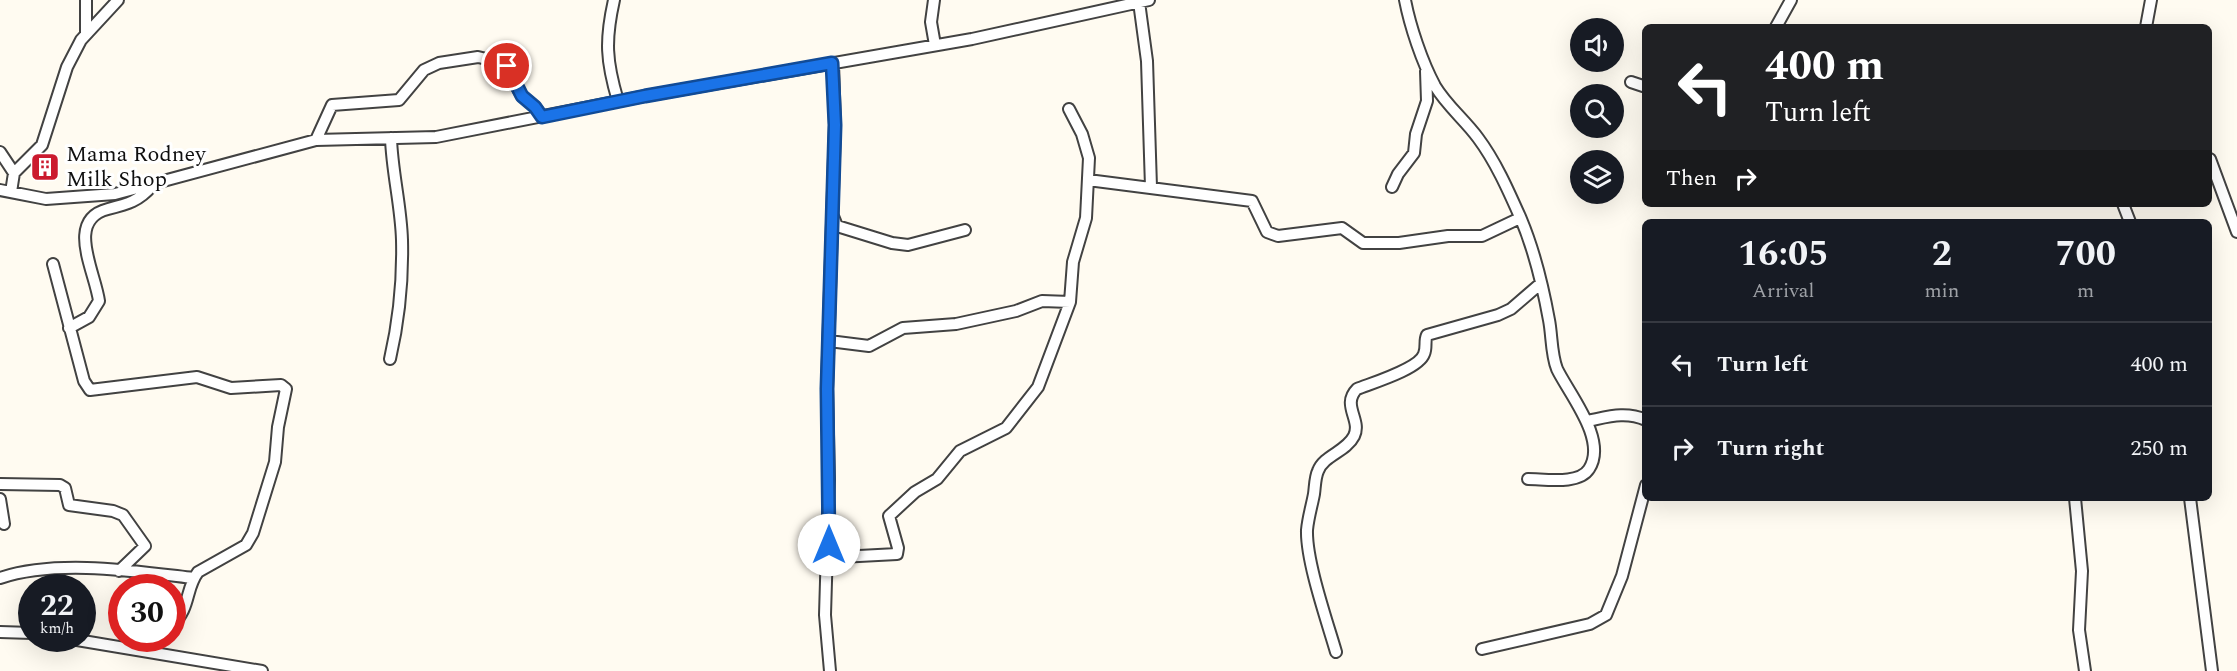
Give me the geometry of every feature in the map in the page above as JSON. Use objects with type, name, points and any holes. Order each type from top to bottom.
[{"type":"street","points":[[86,0],[86,33]]},
{"type":"street","points":[[118,0],[86,33],[67,67],[42,145],[14,173],[5,191],[46,199],[74,199],[115,194],[316,140],[436,137],[618,101],[935,45],[1144,1],[1151,187]]},
{"type":"street","points":[[614,0],[607,33],[606,52],[618,101]]},
{"type":"street","points":[[934,0],[932,22],[935,45]]},
{"type":"street","points":[[1405,0],[1426,66],[1452,110],[1477,137],[1492,159],[1520,218],[1540,284],[1557,369],[1587,421],[1593,451],[1589,470],[1572,478],[1528,479]]},
{"type":"street","points":[[1778,24],[1791,0]]},
{"type":"street","points":[[2147,24],[2151,0]]},
{"type":"street","points":[[316,140],[332,105],[399,100],[430,66],[467,58],[504,63],[522,96],[535,107],[542,117]]},
{"type":"street","points":[[830,671],[825,615],[829,545],[829,341],[835,125],[832,63]]},
{"type":"street","points":[[1392,187],[1398,174],[1414,153],[1416,134],[1427,101],[1426,66]]},
{"type":"street","points":[[1631,82],[1642,86]]},
{"type":"street","points":[[829,545],[840,557],[897,554],[898,548],[890,516],[915,492],[937,479],[960,451],[996,434],[1012,423],[1038,387],[1070,302],[1073,262],[1086,218],[1089,158],[1082,134],[1070,109]]},
{"type":"street","points":[[390,359],[398,318],[402,240],[392,170],[391,138]]},
{"type":"street","points":[[0,152],[14,173]]},
{"type":"street","points":[[2212,164],[2237,232]]},
{"type":"street","points":[[1088,180],[1252,201],[1267,232],[1278,236],[1342,228],[1363,243],[1399,243],[1448,236],[1482,236],[1520,218]]},
{"type":"street","points":[[69,328],[88,317],[99,301],[88,257],[86,223],[92,215],[100,211],[139,200],[153,185]]},
{"type":"street","points":[[832,215],[838,227],[892,243],[908,244],[965,230]]},
{"type":"street","points":[[53,264],[84,381],[90,390],[197,377],[231,388],[281,385],[286,388],[278,426],[276,462],[254,533],[246,545],[203,568],[193,578],[186,608]]},
{"type":"street","points":[[1336,652],[1315,574],[1307,531],[1318,471],[1324,462],[1349,444],[1355,435],[1351,394],[1357,389],[1406,369],[1421,359],[1424,355],[1427,335],[1498,315],[1511,309],[1540,284]]},
{"type":"street","points":[[829,341],[869,346],[903,328],[956,324],[1023,309],[1042,301],[1070,302]]},
{"type":"street","points":[[1587,421],[1619,414],[1642,418]]},
{"type":"street","points":[[0,484],[60,485],[65,488],[69,505],[113,511],[125,517],[133,532],[146,546],[119,571]]},
{"type":"street","points":[[0,499],[4,524]]},
{"type":"street","points":[[1482,649],[1590,624],[1606,615],[1619,585],[1642,500]]},
{"type":"street","points":[[2075,501],[2082,571],[2079,630],[2085,671]]},
{"type":"street","points":[[2190,501],[2212,671]]},
{"type":"street","points":[[0,578],[38,569],[119,571],[193,578]]},
{"type":"street","points":[[0,632],[18,633]]},
{"type":"street","points":[[151,652],[262,671]]},
{"type":"place","name":"Mama Rodney Milk Shop","points":[[45,167]]},
{"type":"route","points":[[507,66],[522,96],[535,107],[542,117],[591,106],[832,63],[835,125],[827,389],[829,545]]}]
